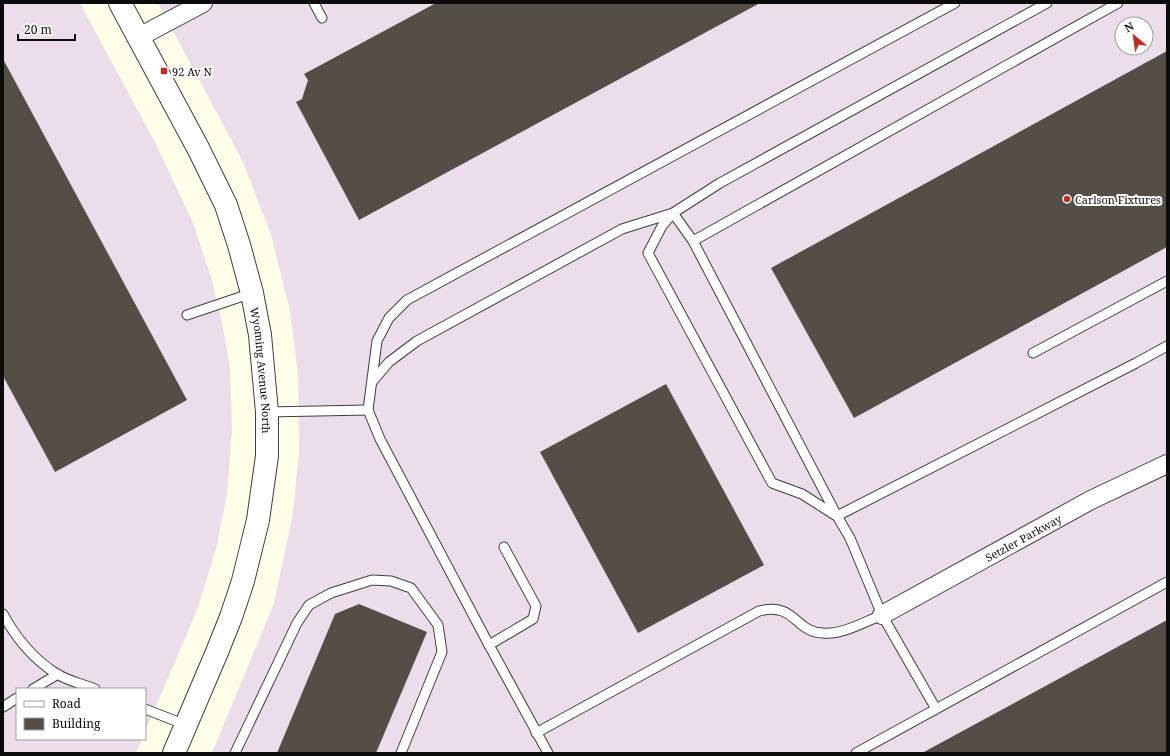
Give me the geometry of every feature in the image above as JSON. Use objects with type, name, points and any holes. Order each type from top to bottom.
[{"type":"street","name":"Wyoming Avenue North","points":[[120,3],[198,148],[226,206],[252,293],[260,334],[267,412],[266,463],[258,520],[243,581],[231,618],[174,753]]},
{"type":"street","points":[[139,37],[203,3]]},
{"type":"street","name":"Setzler Parkway","points":[[882,615],[1091,500],[1167,464]]},
{"type":"lane","points":[[314,3],[322,18]]},
{"type":"lane","points":[[548,753],[489,646],[380,439],[368,410],[377,341],[389,318],[407,300],[955,3]]},
{"type":"lane","points":[[372,383],[388,362],[417,341],[622,229],[673,213],[720,183],[1047,3]]},
{"type":"lane","points":[[693,241],[1103,6],[1118,3]]},
{"type":"lane","points":[[673,213],[693,241],[837,516],[850,538],[882,615],[936,709]]},
{"type":"lane","points":[[673,213],[662,226],[648,253],[720,388],[772,483],[802,494],[837,516]]},
{"type":"lane","points":[[1033,353],[1167,281]]},
{"type":"lane","points":[[187,315],[252,293]]},
{"type":"lane","points":[[837,516],[1167,346]]},
{"type":"lane","points":[[267,412],[368,410]]},
{"type":"lane","points":[[489,646],[533,619],[536,606],[504,546]]},
{"type":"lane","points":[[235,753],[297,624],[309,605],[331,593],[372,580],[391,580],[411,588],[438,625],[442,652],[401,753]]},
{"type":"lane","points":[[856,753],[1167,582]]},
{"type":"lane","points":[[536,733],[759,611],[770,608],[784,610],[811,630],[823,633],[840,632],[882,615]]},
{"type":"lane","points":[[3,614],[13,632],[30,652],[58,674],[93,688]]},
{"type":"lane","points":[[35,688],[58,674]]},
{"type":"lane","points":[[3,707],[16,699]]},
{"type":"lane","points":[[146,709],[186,725]]},
{"type":"shaded area","points":[[3,3],[80,3],[158,148],[193,223],[212,280],[222,322],[230,368],[232,429],[227,495],[216,549],[198,608],[146,730],[146,688],[16,688],[16,740],[142,740],[136,753],[3,753]]},
{"type":"shaded area","points":[[158,3],[1167,3],[1167,753],[212,753],[274,603],[293,513],[299,452],[298,374],[290,311],[271,235],[243,162]]},
{"type":"building","points":[[436,3],[760,3],[359,220],[296,102],[302,99],[308,80],[304,74]]},
{"type":"building","points":[[1167,51],[1167,247],[854,418],[771,268]]},
{"type":"building","points":[[3,59],[187,400],[55,472],[3,376]]},
{"type":"building","points":[[666,384],[764,565],[638,633],[540,452]]},
{"type":"building","points":[[359,604],[427,632],[376,753],[277,753],[335,614]]},
{"type":"building","points":[[1167,620],[1167,753],[922,753]]},
{"type":"place","name":"92 Av N","points":[[164,71]]},
{"type":"place","name":"Carlson Fixtures","points":[[1067,199]]}]
